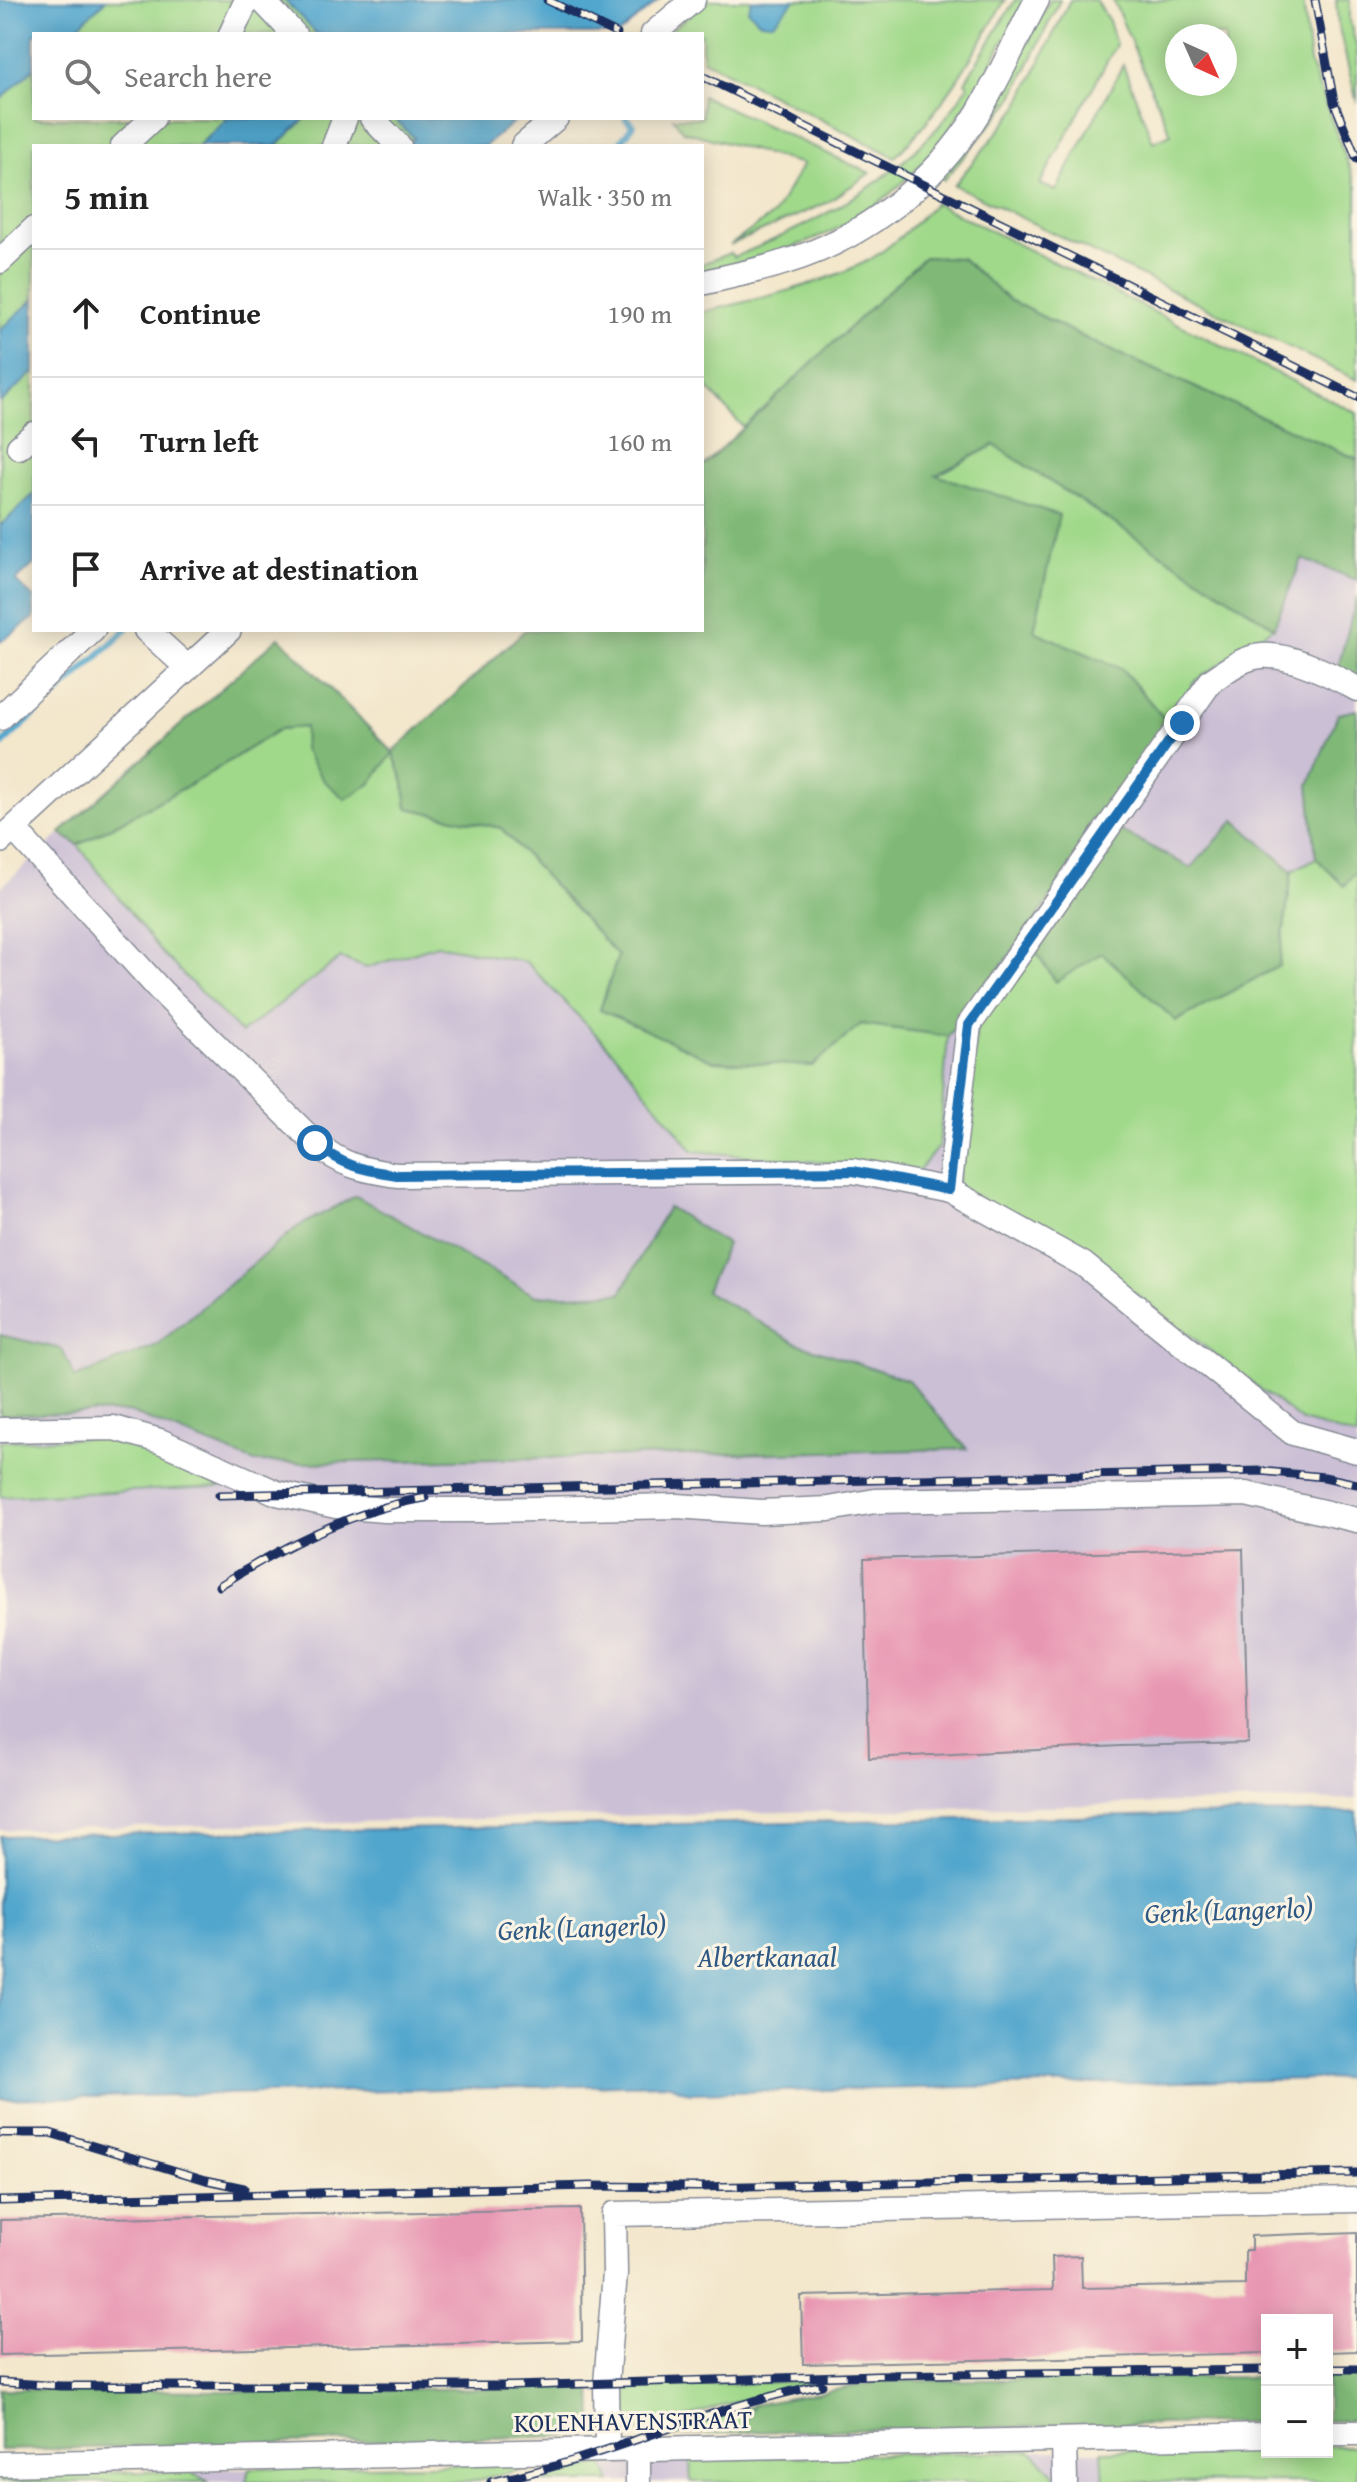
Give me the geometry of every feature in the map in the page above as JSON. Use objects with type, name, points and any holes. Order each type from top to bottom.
[{"type":"street","points":[[232,32],[250,0]]},
{"type":"street","points":[[262,0],[292,32]]},
{"type":"street","points":[[655,32],[693,0]]},
{"type":"street","points":[[704,282],[799,257],[850,236],[897,203],[950,152],[977,114],[1037,0]]},
{"type":"street","points":[[125,144],[151,120]]},
{"type":"street","points":[[335,144],[344,120]]},
{"type":"street","points":[[374,120],[397,144]]},
{"type":"street","points":[[525,144],[554,120]]},
{"type":"street","points":[[0,261],[32,231]]},
{"type":"street","points":[[0,718],[91,632]]},
{"type":"street","points":[[148,632],[188,668]]},
{"type":"street","points":[[227,632],[7,835],[330,1156],[358,1169],[397,1175],[853,1171],[949,1190],[1083,1264],[1293,1433],[1357,1451]]},
{"type":"street","points":[[949,1190],[969,1025],[1211,681],[1232,666],[1261,656],[1292,661],[1357,689]]},
{"type":"street","points":[[0,1430],[114,1428],[160,1441],[277,1493],[336,1506],[384,1510],[677,1506],[761,1512],[829,1509],[875,1501],[1246,1494],[1357,1520]]},
{"type":"street","points":[[607,2449],[606,2384],[615,2273],[614,2214],[1357,2200]]},
{"type":"street","points":[[1333,2433],[1357,2433]]},
{"type":"street","name":"KOLENHAVENSTRAAT","points":[[0,2464],[229,2470],[607,2449],[1261,2435]]},
{"type":"street","points":[[1064,2440],[1065,2482]]},
{"type":"street","points":[[638,2448],[638,2482]]},
{"type":"shaded area","points":[[1302,559],[1357,580],[1357,597],[1338,667],[1357,679],[1357,1799],[0,1830],[0,888],[279,637],[393,752],[1122,669],[1274,627]]},
{"type":"shaded area","points":[[1031,2451],[1102,2451],[1104,2482],[1055,2482]]},
{"type":"shaded area","points":[[690,2459],[691,2482],[611,2482],[603,2464]]},
{"type":"shaded area","points":[[249,2468],[246,2482],[209,2482],[188,2471]]},
{"type":"green space","points":[[106,0],[284,0],[315,32],[72,32]]},
{"type":"green space","points":[[709,0],[1005,0],[942,102],[895,157],[704,60],[704,32],[669,32]]},
{"type":"green space","points":[[1015,0],[1026,0],[962,112],[910,176],[878,203],[843,226],[801,244],[704,272],[704,263],[730,253],[734,257],[790,232],[870,187],[918,148],[939,126],[968,86],[965,82]]},
{"type":"green space","points":[[1050,0],[1060,0],[1011,101],[944,180],[939,177],[1004,86]]},
{"type":"green space","points":[[1070,0],[1096,0],[1109,21],[1116,45],[1040,184],[1056,191],[1123,65],[1153,142],[1171,134],[1113,0],[1303,0],[1310,63],[1357,188],[1357,380],[954,185],[1017,109]]},
{"type":"green space","points":[[1336,0],[1350,0],[1350,21],[1357,49],[1357,103],[1338,24]]},
{"type":"green space","points":[[32,70],[32,120],[226,120],[200,144],[32,144],[32,301],[0,330],[0,100]]},
{"type":"green space","points":[[704,97],[870,173],[828,202],[730,245],[774,214],[803,164],[683,131],[675,120],[704,120]]},
{"type":"green space","points":[[304,120],[396,120],[414,138],[407,144],[278,144]]},
{"type":"green space","points":[[935,203],[1357,413],[1357,459],[1099,345],[1009,300],[961,258],[924,257],[744,428],[704,384],[704,312],[831,277],[869,260],[904,234]]},
{"type":"green space","points":[[924,257],[961,258],[1009,300],[1099,345],[1357,459],[1357,580],[1302,559],[1274,627],[994,445],[936,475],[1059,515],[1034,631],[1122,669],[1169,724],[1029,930],[948,1036],[861,1024],[812,1066],[714,1061],[600,1010],[618,956],[501,828],[407,808],[404,783],[393,753],[370,784],[345,799],[323,780],[304,750],[305,727],[280,729],[202,778],[78,845],[60,833],[279,637],[393,752],[523,632],[704,632],[704,465]]},
{"type":"green space","points":[[32,374],[32,496],[0,526],[0,403]]},
{"type":"green space","points":[[994,445],[1274,627],[1194,682],[1169,724],[1122,669],[1034,631],[935,476]]},
{"type":"green space","points":[[1357,597],[1357,679],[1338,667]]},
{"type":"green space","points":[[1357,710],[1357,871],[1344,886],[1316,858],[1309,785],[1338,714]]},
{"type":"green space","points":[[306,727],[370,784],[393,752],[404,783],[407,808],[501,828],[618,956],[600,1010],[812,1066],[861,1024],[948,1036],[939,1146],[918,1171],[693,1151],[616,1055],[526,962],[437,945],[366,968],[341,958],[241,1033],[160,951],[78,845],[202,778],[280,729]]},
{"type":"green space","points":[[1235,820],[1292,871],[1279,966],[1176,1021],[1102,953],[1056,982],[1032,946],[1119,830],[1191,868]]},
{"type":"green space","points":[[1316,858],[1344,886],[1357,871],[1357,1437],[1302,1421],[1090,1259],[957,1186],[977,1026],[1032,946],[1279,966],[1292,871]]},
{"type":"green space","points":[[356,1196],[536,1296],[621,1293],[668,1207],[727,1244],[706,1291],[796,1343],[908,1380],[967,1449],[255,1462],[129,1412],[0,1415],[0,1335],[62,1349],[75,1378],[157,1345],[297,1227]]},
{"type":"green space","points":[[114,1437],[180,1459],[220,1487],[0,1497],[0,1441]]},
{"type":"green space","points":[[1333,2376],[1357,2376],[1357,2420],[1333,2421]]},
{"type":"green space","points":[[1261,2377],[1261,2422],[741,2432],[753,2405],[884,2381]]},
{"type":"green space","points":[[816,2381],[724,2405],[650,2431],[629,2432],[616,2417],[618,2387]]},
{"type":"green space","points":[[592,2387],[593,2418],[583,2429],[567,2436],[0,2450],[0,2389],[222,2391]]},
{"type":"green space","points":[[753,2405],[741,2432],[663,2436]]},
{"type":"green space","points":[[1333,2446],[1357,2446],[1357,2482],[1104,2482],[1102,2451],[1261,2447],[1261,2458],[1333,2458]]},
{"type":"green space","points":[[1031,2451],[1054,2473],[1055,2482],[691,2482],[690,2459]]},
{"type":"green space","points":[[548,2463],[470,2482],[246,2482],[249,2468]]},
{"type":"green space","points":[[603,2464],[611,2482],[541,2482],[574,2469]]},
{"type":"green space","points":[[188,2471],[209,2482],[0,2482],[0,2475]]},
{"type":"water","points":[[0,0],[106,0],[72,32],[32,32],[32,70],[0,100]]},
{"type":"water","points":[[284,0],[659,0],[621,32],[315,32]]},
{"type":"water","points":[[752,0],[795,0],[773,23],[760,22],[748,10]]},
{"type":"water","points":[[226,120],[304,120],[278,144],[200,144]]},
{"type":"water","points":[[396,120],[516,120],[487,144],[407,144],[414,138]]},
{"type":"water","points":[[32,301],[32,374],[0,403],[0,330]]},
{"type":"water","points":[[32,496],[32,566],[16,581],[32,596],[32,619],[0,642],[0,526]]},
{"type":"water","name":"Albertkanaal","points":[[1357,1812],[1357,2078],[690,2093],[667,2084],[0,2099],[0,1836]]},
{"type":"building","points":[[1243,1549],[1248,1743],[869,1758],[864,1559]]},
{"type":"building","points":[[580,2209],[582,2341],[0,2355],[0,2220]]},
{"type":"building","points":[[1357,2232],[1357,2351],[1333,2352],[1333,2314],[1261,2314],[1261,2353],[803,2364],[801,2296],[1053,2290],[1052,2257],[1081,2256],[1082,2288],[1245,2285],[1245,2250],[1251,2250],[1251,2236]]},
{"type":"waterway","points":[[619,144],[633,125],[628,120]]},
{"type":"waterway","points":[[0,746],[124,632]]},
{"type":"railway","points":[[547,0],[613,32]]},
{"type":"railway","points":[[1315,0],[1334,102],[1357,159]]},
{"type":"railway","points":[[704,77],[1357,397]]},
{"type":"railway","points":[[219,1495],[1261,1471],[1324,1477],[1357,1484]]},
{"type":"railway","points":[[219,1586],[318,1532],[372,1511],[425,1498]]},
{"type":"railway","points":[[0,2133],[50,2133],[206,2180],[244,2188]]},
{"type":"railway","points":[[0,2201],[591,2186],[698,2187],[1357,2173]]},
{"type":"railway","points":[[1333,2369],[1357,2369]]},
{"type":"railway","points":[[0,2382],[61,2386],[512,2386],[877,2375],[1261,2370]]},
{"type":"railway","points":[[491,2482],[574,2460],[738,2406],[822,2385]]},
{"type":"route","points":[[315,1143],[330,1156],[358,1169],[397,1175],[853,1171],[949,1190],[969,1025],[1182,723]]},
{"type":"water label","name":"Genk (Langerlo)","points":[[1229,1910]]},
{"type":"water label","name":"Genk (Langerlo)","points":[[582,1927]]}]
